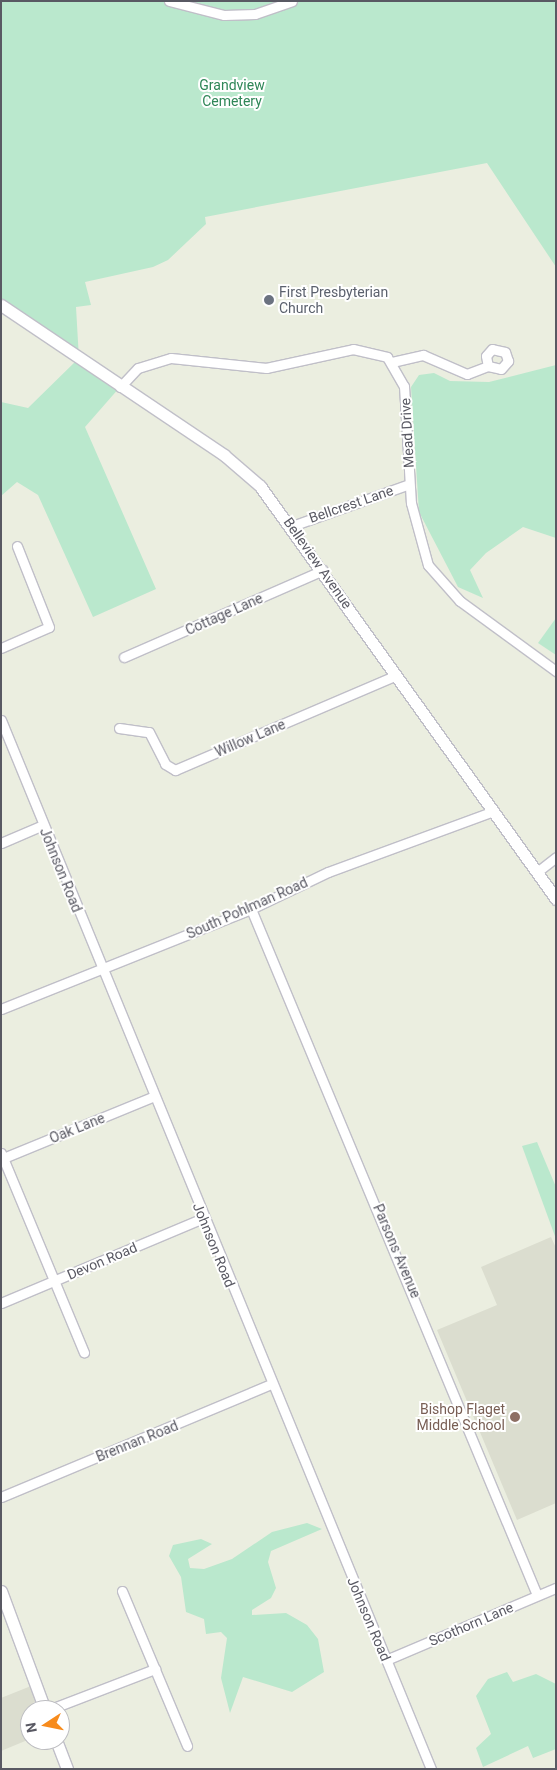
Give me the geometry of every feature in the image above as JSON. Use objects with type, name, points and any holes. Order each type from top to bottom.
[{"type":"street","points":[[169,1],[224,15],[255,14],[292,1]]},
{"type":"street","name":"Belleview Avenue","points":[[1,305],[244,470],[292,526],[556,899]]},
{"type":"street","points":[[120,386],[138,368],[171,358],[279,368],[353,349],[377,353],[392,362],[423,355],[467,374],[488,366]]},
{"type":"street","name":"Mead Drive","points":[[392,362],[406,398],[409,484],[423,554],[435,576],[460,601],[556,671]]},
{"type":"street","name":"Bellcrest Lane","points":[[292,526],[409,484]]},
{"type":"street","points":[[1,648],[49,627],[17,546]]},
{"type":"street","name":"Cottage Lane","points":[[124,657],[323,570]]},
{"type":"street","name":"Willow Lane","points":[[119,728],[149,732],[165,764],[175,770],[397,675]]},
{"type":"street","name":"Johnson Road","points":[[1,720],[152,1097],[431,1769]]},
{"type":"street","name":"South Pohlman Road","points":[[1,1009],[251,909],[328,872],[494,811]]},
{"type":"street","points":[[1,842],[43,825]]},
{"type":"street","points":[[537,872],[556,857]]},
{"type":"street","name":"Parsons Avenue","points":[[251,909],[537,1595]]},
{"type":"street","name":"Oak Lane","points":[[2,1157],[152,1097]]},
{"type":"street","points":[[2,1157],[84,1352]]},
{"type":"street","name":"Devon Road","points":[[1,1303],[203,1218]]},
{"type":"street","name":"Brennan Road","points":[[1,1497],[272,1384]]},
{"type":"street","name":"Scothorn Lane","points":[[386,1660],[556,1588]]},
{"type":"street","points":[[1,1591],[42,1700]]},
{"type":"street","points":[[122,1592],[188,1746]]},
{"type":"street","points":[[70,1701],[155,1669]]},
{"type":"street","points":[[60,1750],[67,1769]]},
{"type":"shaded area","name":"Bishop Flaget Middle School","points":[[551,1237],[556,1248],[556,1503],[517,1520],[437,1330],[497,1305],[481,1267]]},
{"type":"shaded area","points":[[31,1686],[36,1700],[20,1700],[20,1743],[1,1751],[1,1698]]},
{"type":"green space","name":"Grandview Cemetery","points":[[1,1],[556,1],[556,267],[487,163],[205,217],[206,224],[168,260],[153,267],[85,282],[91,305],[76,307],[79,359],[120,387],[85,427],[156,589],[93,617],[38,495],[17,482],[1,496],[1,402],[28,408],[78,359],[1,305]]},
{"type":"green space","points":[[556,365],[556,538],[523,527],[486,553],[470,570],[483,598],[458,587],[419,512],[411,387],[419,375],[434,373],[450,381],[489,382]]},
{"type":"green space","points":[[556,618],[556,655],[538,643]]},
{"type":"green space","points":[[537,1142],[556,1187],[556,1239],[522,1146]]},
{"type":"green space","points":[[307,1523],[322,1529],[271,1551],[268,1562],[276,1588],[271,1598],[252,1610],[252,1615],[286,1613],[307,1625],[318,1639],[324,1672],[292,1692],[243,1677],[230,1713],[221,1678],[227,1638],[221,1632],[206,1634],[204,1619],[186,1612],[181,1577],[169,1556],[173,1545],[201,1539],[212,1544],[188,1559],[190,1568],[204,1569],[232,1559],[272,1532]]},
{"type":"green space","points":[[507,1672],[513,1682],[536,1674],[556,1684],[556,1749],[533,1758],[528,1746],[483,1767],[476,1748],[491,1734],[476,1696],[488,1679]]},
{"type":"place","name":"First Presbyterian Church","points":[[269,300]]},
{"type":"place","name":"Bishop Flaget Middle School","points":[[515,1417]]}]
